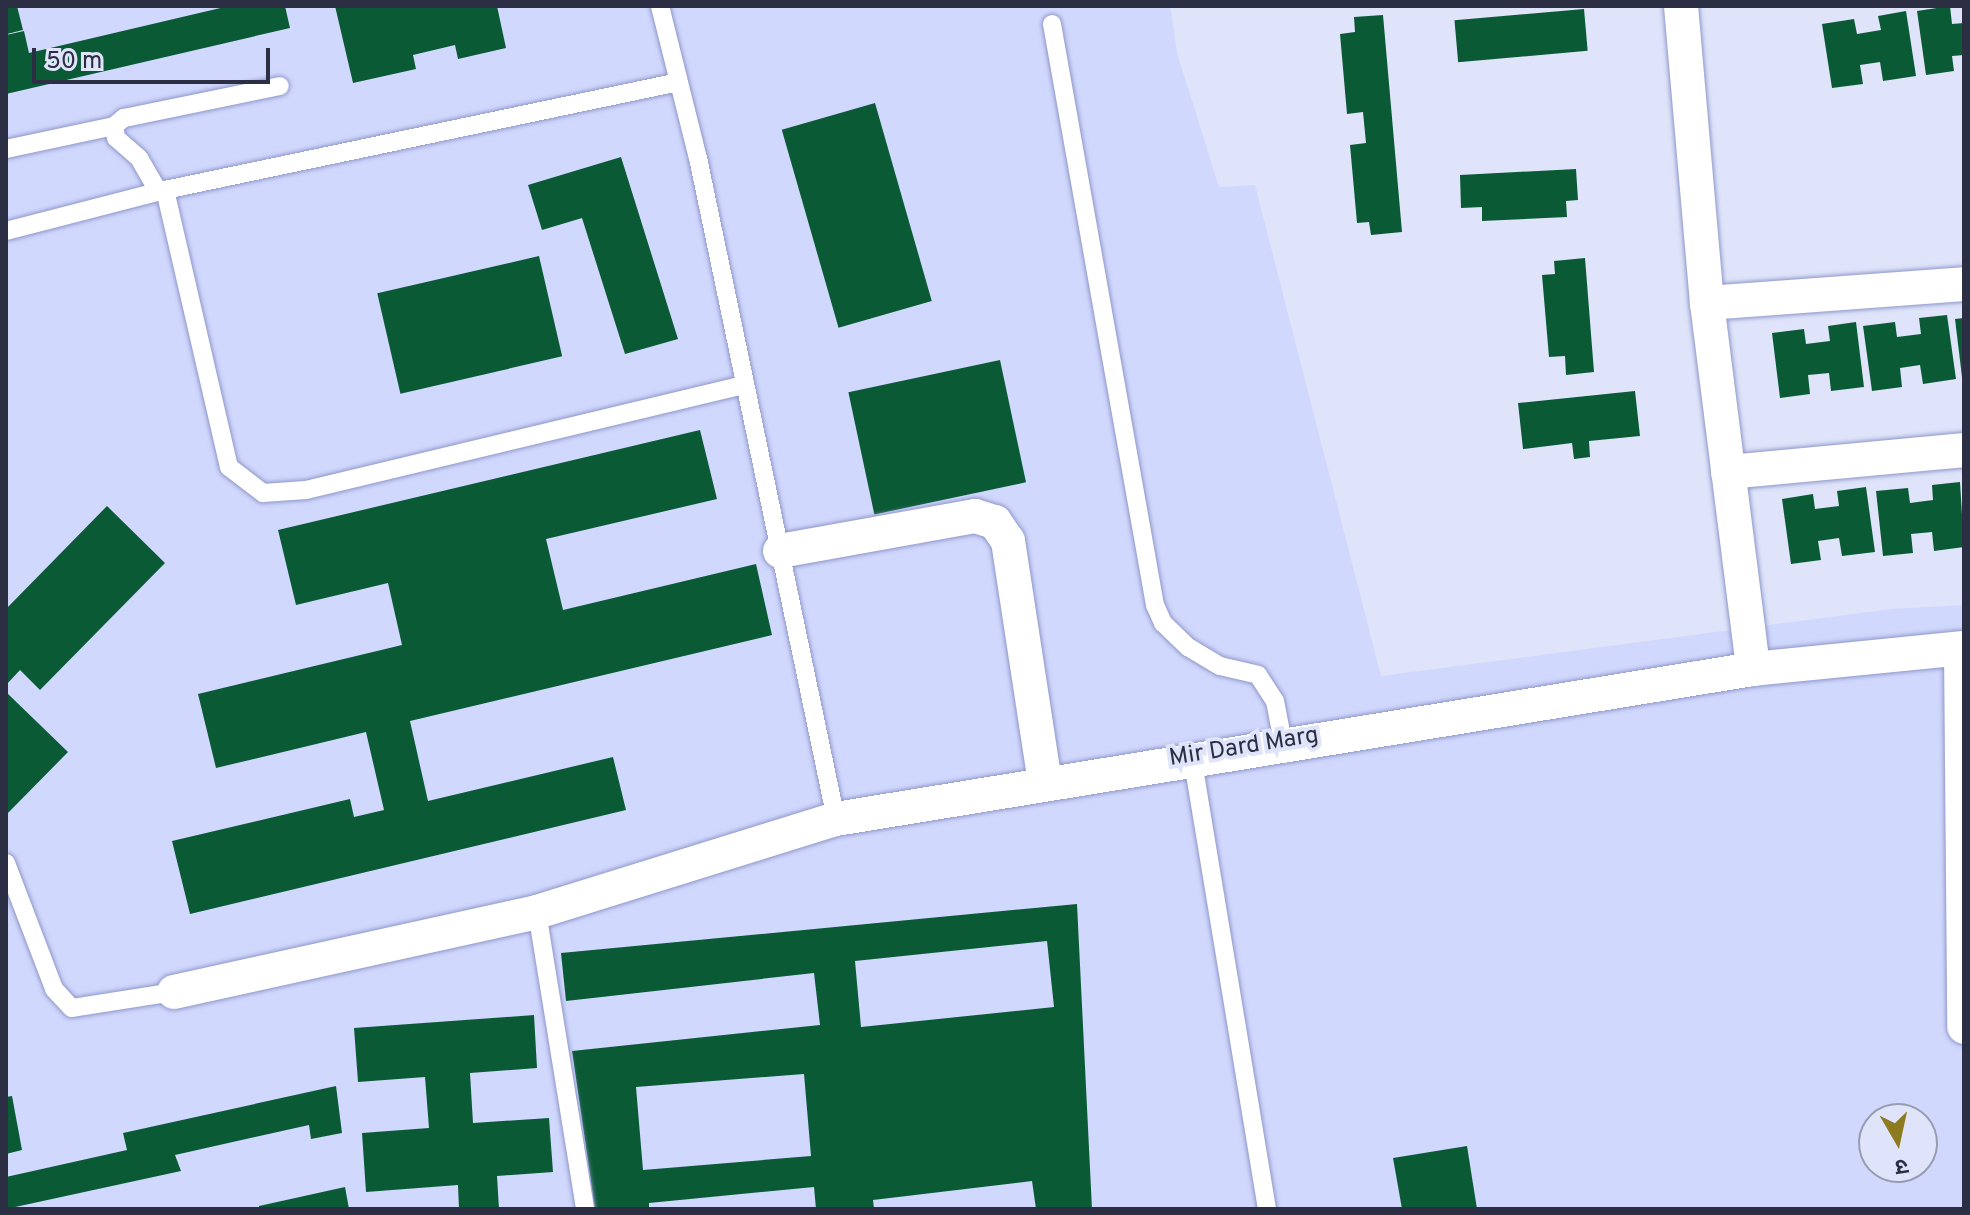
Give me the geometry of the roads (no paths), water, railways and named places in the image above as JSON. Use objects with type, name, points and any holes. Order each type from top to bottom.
[{"type":"street","points":[[1681,6],[1707,303],[1753,669]]},
{"type":"street","points":[[1707,303],[1964,284]]},
{"type":"street","points":[[1728,472],[1964,450]]},
{"type":"street","points":[[780,551],[975,516],[995,522],[1008,541],[1045,782]]},
{"type":"street","points":[[1962,648],[1964,1027]]},
{"type":"street","name":"Mir Dard Marg","points":[[174,992],[537,912],[836,819],[1192,756],[1753,669],[1962,648]]},
{"type":"lane","points":[[660,6],[679,82],[836,819]]},
{"type":"lane","points":[[1052,24],[1155,605],[1163,623],[1188,647],[1220,666],[1258,675],[1275,701],[1283,742]]},
{"type":"lane","points":[[6,231],[161,191],[679,82]]},
{"type":"lane","points":[[6,149],[114,126],[124,118],[280,86]]},
{"type":"lane","points":[[114,126],[116,138],[139,158],[161,191],[229,467],[263,493],[306,490],[744,385]]},
{"type":"lane","points":[[1192,756],[1267,1209]]},
{"type":"lane","points":[[6,863],[54,989],[72,1008],[174,992]]},
{"type":"lane","points":[[537,912],[585,1209]]}]
